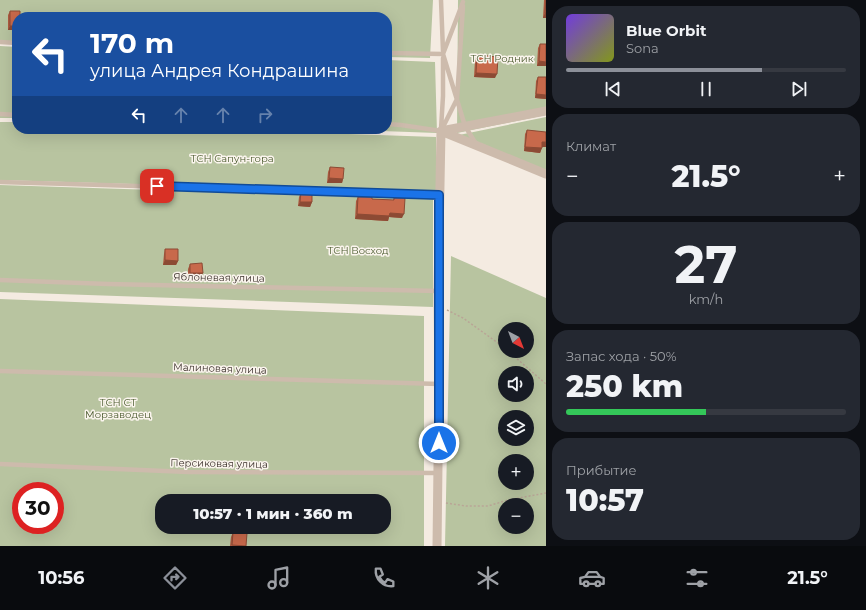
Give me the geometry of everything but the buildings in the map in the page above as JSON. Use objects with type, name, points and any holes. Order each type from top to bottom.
[{"type":"street","points":[[441,131],[546,111]]},
{"type":"street","points":[[441,131],[546,174]]},
{"type":"street","points":[[437,546],[439,384],[438,291],[441,131]]},
{"type":"lane","points":[[441,0],[443,54],[441,131]]},
{"type":"lane","points":[[463,1],[443,54],[465,126],[476,146]]},
{"type":"lane","points":[[441,131],[457,99],[463,1]]},
{"type":"lane","points":[[0,42],[12,43]]},
{"type":"lane","points":[[392,53],[443,54]]},
{"type":"lane","points":[[0,114],[12,115]]},
{"type":"lane","points":[[392,124],[441,131]]},
{"type":"lane","points":[[0,182],[439,195]]},
{"type":"lane","name":"Яблоневая улица","points":[[0,280],[438,291]]},
{"type":"lane","name":"Малиновая улица","points":[[0,371],[439,384]]},
{"type":"lane","name":"Персиковая улица","points":[[0,464],[188,472],[438,473]]},
{"type":"path","points":[[438,305],[463,318],[498,343]]},
{"type":"path","points":[[516,358],[546,384]]},
{"type":"path","points":[[438,502],[466,506],[488,506],[508,500],[546,493]]},
{"type":"green space","points":[[0,0],[433,0],[430,58],[392,57],[392,12],[12,12],[12,43],[0,42]]},
{"type":"green space","name":"ТСН Родник","points":[[458,0],[546,0],[546,115],[457,133]]},
{"type":"green space","points":[[0,46],[12,47],[12,118],[0,118]]},
{"type":"green space","points":[[392,60],[435,62],[437,133],[392,131]]},
{"type":"green space","points":[[546,117],[546,170],[459,135]]},
{"type":"green space","name":"ТСН Сапун-гора","points":[[0,122],[12,122],[12,134],[350,134],[436,137],[436,193],[0,180]]},
{"type":"green space","name":"ТСН Восход","points":[[0,185],[433,199],[433,307],[0,292]]},
{"type":"green space","points":[[451,256],[546,298],[546,546],[445,546]]},
{"type":"green space","name":"ТСН СТ Морзаводец","points":[[0,299],[424,316],[424,546],[0,546]]},
{"type":"route","points":[[157,186],[439,195],[439,443]]}]
